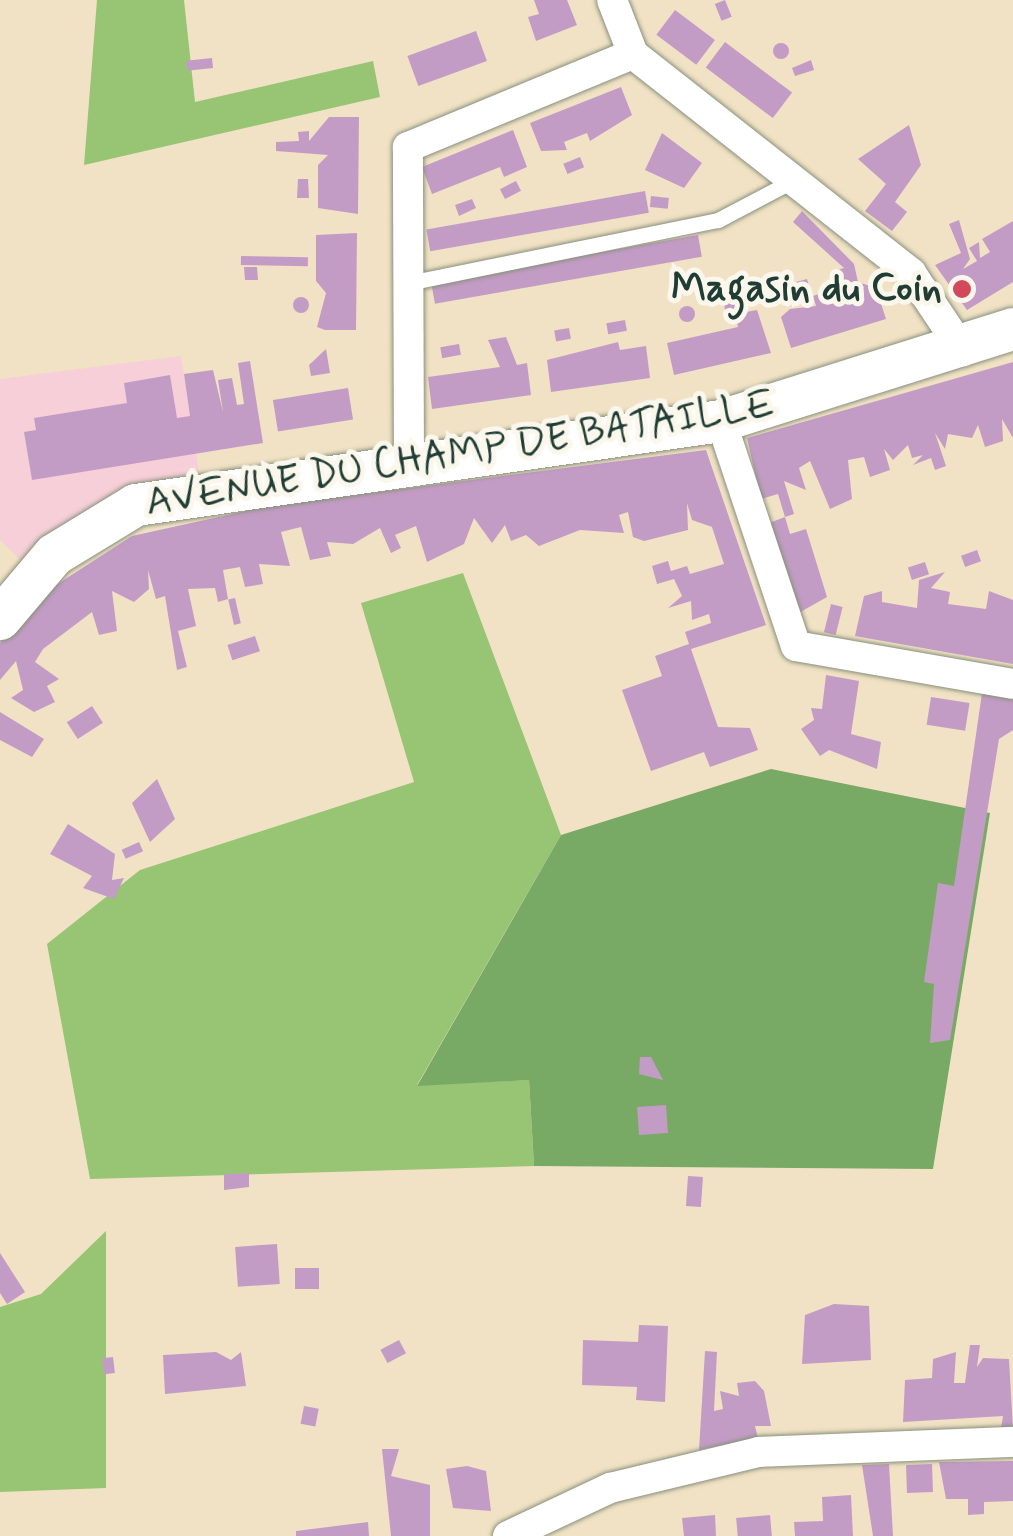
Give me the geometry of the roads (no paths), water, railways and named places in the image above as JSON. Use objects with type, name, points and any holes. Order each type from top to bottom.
[{"type":"street","points":[[612,0],[633,54],[798,178],[911,273],[963,352]]},
{"type":"street","points":[[409,464],[408,282],[402,163],[428,132],[633,54]]},
{"type":"street","name":"AVENUE DU CHAMP DE BATAILLE","points":[[0,619],[54,555],[136,506],[721,421],[963,352],[1013,329]]},
{"type":"street","points":[[721,421],[796,646],[1013,684]]},
{"type":"street","points":[[508,1536],[610,1488],[759,1452],[1013,1442]]},
{"type":"lane","points":[[408,282],[718,220],[798,178]]},
{"type":"place","name":"Magasin du Coin","points":[[962,289]]}]
